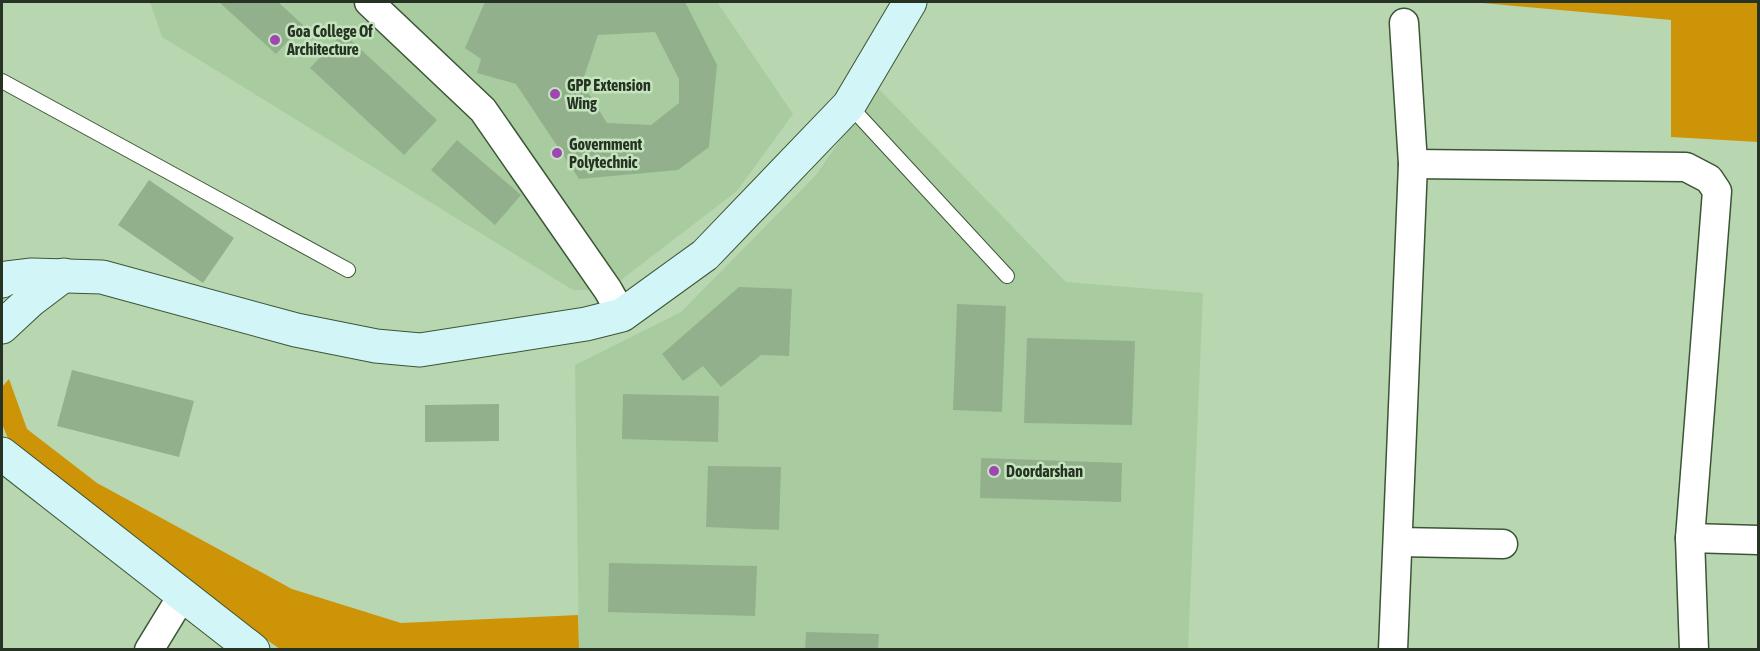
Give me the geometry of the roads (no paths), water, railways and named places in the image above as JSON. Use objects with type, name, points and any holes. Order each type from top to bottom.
[{"type":"main road","points":[[2,281],[7,278],[32,275],[102,277],[296,330],[376,346],[420,350],[586,324],[622,315],[705,255],[849,105],[910,2]]},
{"type":"main road","points":[[2,327],[31,300],[64,275]]},
{"type":"main road","points":[[4,454],[253,650]]},
{"type":"street","points":[[369,2],[483,110],[608,290],[622,315]]},
{"type":"street","points":[[1393,650],[1413,164],[1404,23]]},
{"type":"street","points":[[1413,164],[1686,167],[1709,179],[1717,191],[1690,538],[1694,650]]},
{"type":"street","points":[[1690,538],[1758,540]]},
{"type":"street","points":[[1398,542],[1503,544]]},
{"type":"street","points":[[149,650],[182,596]]},
{"type":"lane","points":[[2,81],[348,270]]},
{"type":"lane","points":[[849,105],[1007,276]]},
{"type":"place","name":"Goa College Of Architecture","points":[[275,40]]},
{"type":"place","name":"GPP Extension Wing","points":[[555,94]]},
{"type":"place","name":"Government Polytechnic","points":[[557,153]]},
{"type":"place","name":"Doordarshan","points":[[994,471]]}]
